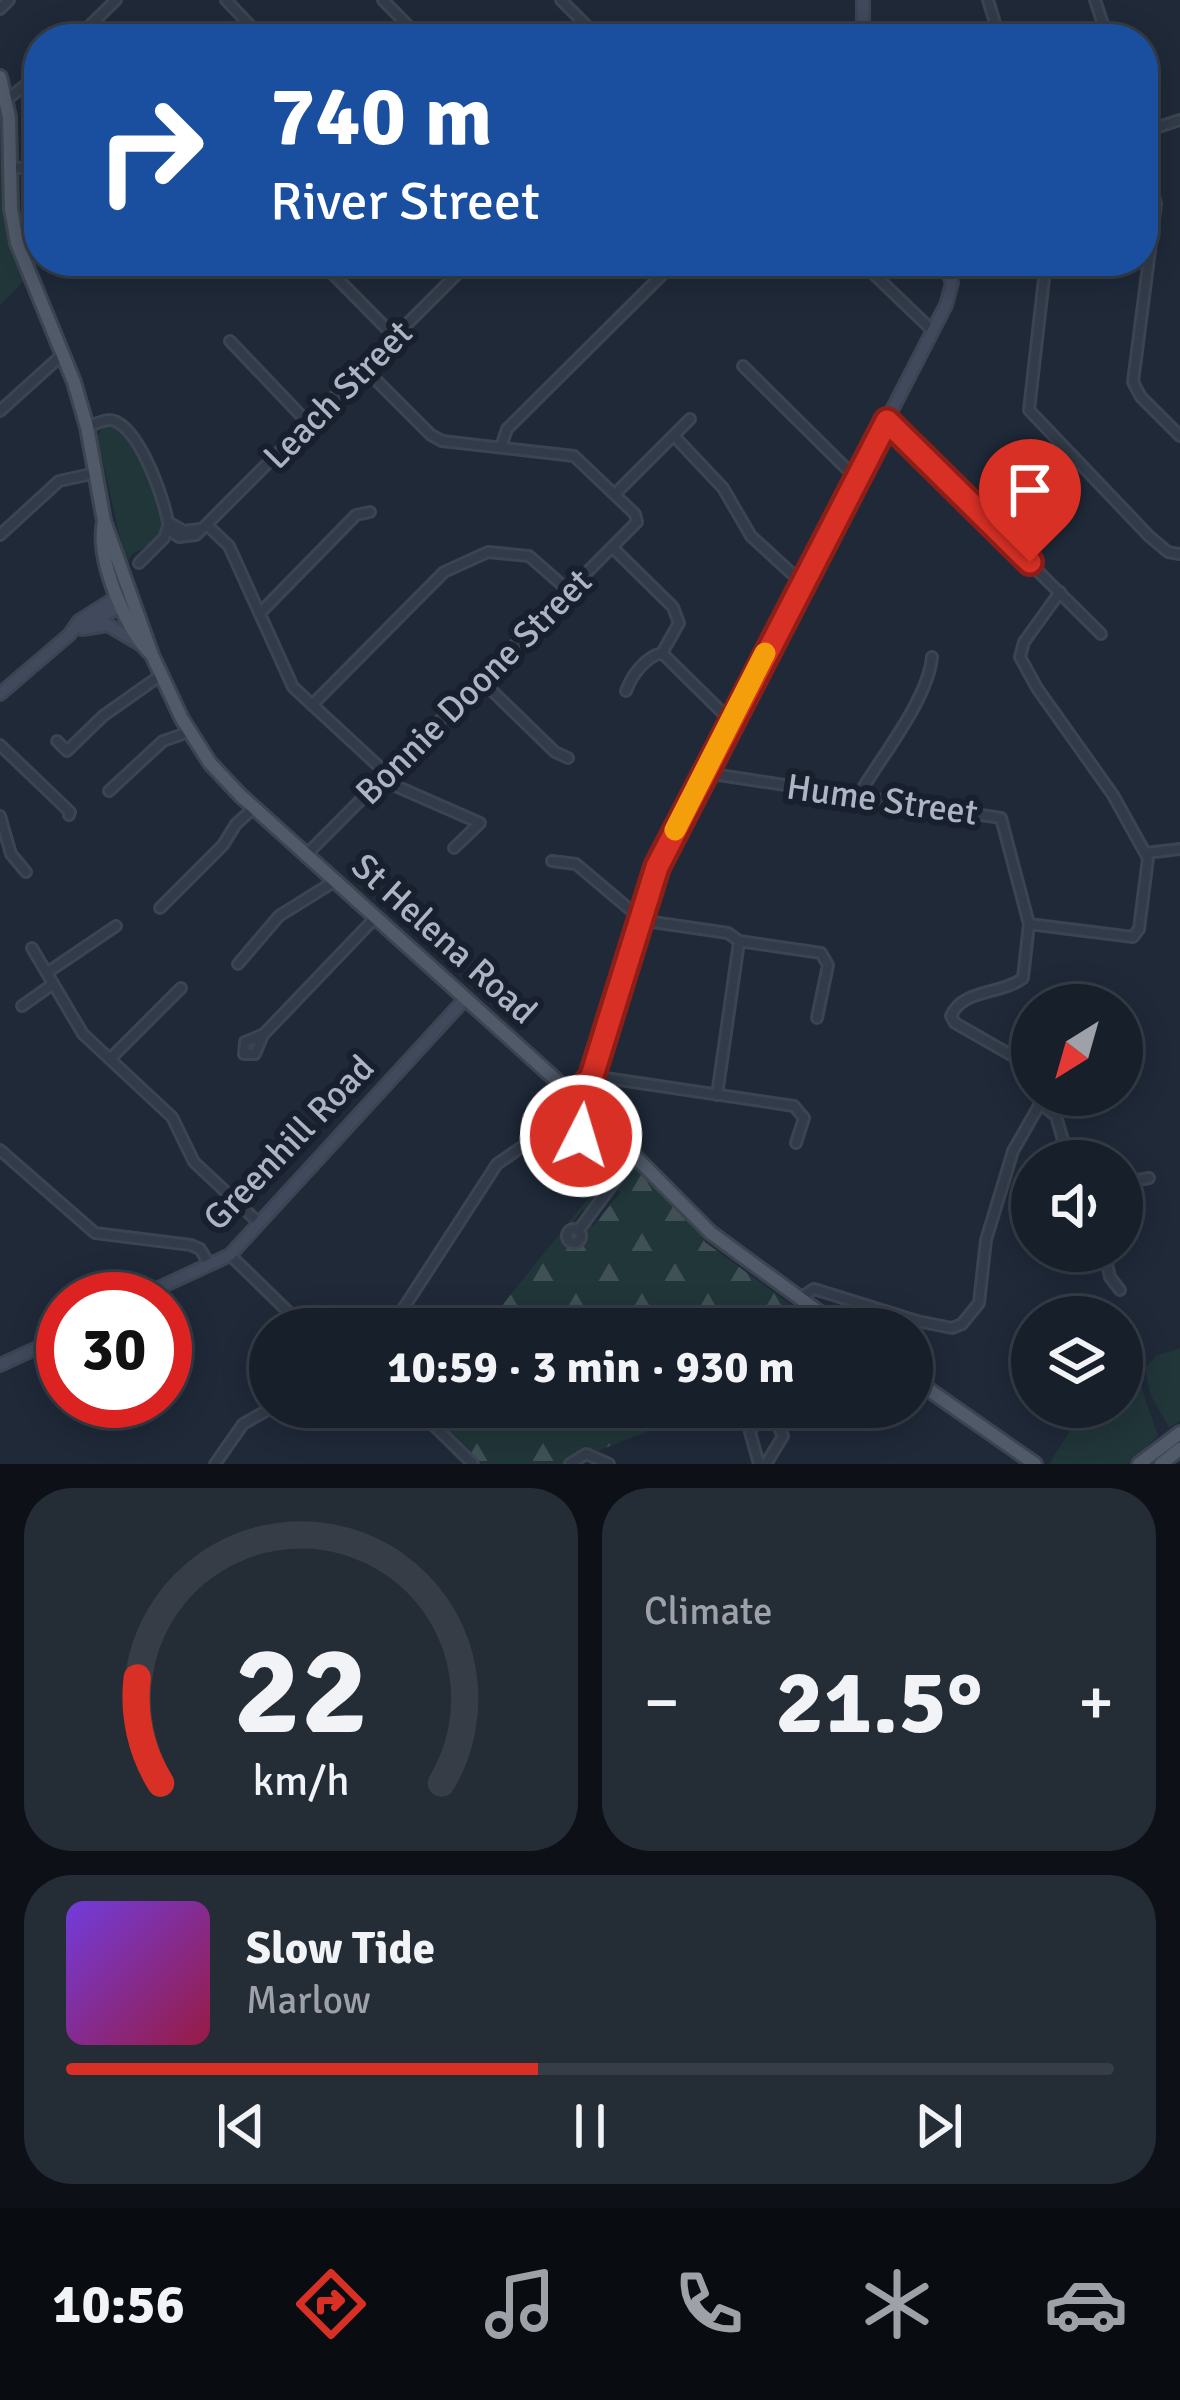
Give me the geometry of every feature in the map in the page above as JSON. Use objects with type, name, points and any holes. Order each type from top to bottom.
[{"type":"main road","points":[[0,77],[7,100],[11,208],[24,260]]},
{"type":"main road","points":[[31,276],[87,427],[104,521],[126,599]]},
{"type":"main road","points":[[104,521],[102,538],[109,568],[126,599]]},
{"type":"main road","name":"St Helena Road","points":[[126,599],[147,651],[210,764],[711,1233],[811,1308]]},
{"type":"main road","points":[[933,1393],[1035,1464]]},
{"type":"main road","points":[[1156,1459],[1180,1432]]},
{"type":"main road","points":[[1011,1448],[1023,1464]]},
{"type":"main road","points":[[1139,1464],[1180,1449]]},
{"type":"street","points":[[0,9],[9,0]]},
{"type":"street","points":[[91,24],[116,0]]},
{"type":"street","points":[[226,0],[249,24]]},
{"type":"street","points":[[383,0],[406,24]]},
{"type":"street","points":[[561,0],[585,24]]},
{"type":"street","points":[[7,100],[24,87]]},
{"type":"street","points":[[10,167],[24,168]]},
{"type":"street","points":[[335,276],[395,338]]},
{"type":"street","name":"Leach Street","points":[[207,527],[455,276]]},
{"type":"street","points":[[501,447],[507,429],[661,276]]},
{"type":"street","points":[[876,276],[933,331]]},
{"type":"street","points":[[578,1231],[618,1177],[573,1127],[570,1117],[592,1076],[657,867],[933,331],[951,292],[951,276]]},
{"type":"street","points":[[1044,276],[1029,410],[1149,536],[1165,550],[1180,554]]},
{"type":"street","points":[[1147,276],[1133,382],[1141,397],[1180,436]]},
{"type":"street","points":[[230,341],[309,424]]},
{"type":"street","points":[[2,405],[63,354]]},
{"type":"street","points":[[742,366],[856,478]]},
{"type":"street","points":[[364,369],[436,439],[574,456],[615,494],[690,419]]},
{"type":"street","points":[[87,427],[107,420],[122,426],[156,479],[169,522],[164,538],[139,563]]},
{"type":"street","points":[[887,421],[1101,634]]},
{"type":"street","points":[[674,436],[723,488],[751,536],[801,582]]},
{"type":"street","points":[[0,535],[59,481],[96,473]]},
{"type":"street","name":"Bonnie Doone Street","points":[[306,855],[634,526],[637,518],[615,494]]},
{"type":"street","points":[[260,613],[356,515],[370,512]]},
{"type":"street","points":[[169,522],[185,534],[207,527],[229,546],[291,683],[384,777],[480,823],[454,848]]},
{"type":"street","points":[[613,548],[678,614],[676,632],[662,652]]},
{"type":"street","points":[[312,704],[444,572],[481,554],[529,556],[569,591]]},
{"type":"street","points":[[0,694],[94,609],[109,568]]},
{"type":"street","points":[[1029,924],[1135,936],[1149,862],[1113,795],[1036,688],[1021,657],[1021,648],[1060,592]]},
{"type":"street","points":[[94,609],[126,599]]},
{"type":"street","points":[[69,635],[126,599]]},
{"type":"street","points":[[82,629],[113,626],[147,651]]},
{"type":"street","points":[[662,652],[731,721]]},
{"type":"street","points":[[626,691],[632,677],[662,652]]},
{"type":"street","points":[[859,796],[907,715],[932,657]]},
{"type":"street","points":[[57,741],[67,751],[103,716],[161,675]]},
{"type":"street","points":[[481,680],[555,752],[568,758]]},
{"type":"street","points":[[109,791],[164,740],[189,732]]},
{"type":"street","points":[[0,745],[69,815]]},
{"type":"street","name":"Hume Street","points":[[705,772],[1001,818],[1029,924],[1022,980],[965,999],[951,1016],[955,1023],[1011,1055]]},
{"type":"street","points":[[160,908],[254,808]]},
{"type":"street","points":[[0,816],[11,854],[26,872]]},
{"type":"street","points":[[1145,853],[1180,849]]},
{"type":"street","points":[[552,861],[576,864],[639,919],[824,955],[828,965],[818,1018]]},
{"type":"street","points":[[238,964],[279,916],[335,881]]},
{"type":"street","points":[[263,1035],[375,918]]},
{"type":"street","points":[[47,973],[116,926]]},
{"type":"street","points":[[717,1095],[739,941]]},
{"type":"street","points":[[32,948],[83,1034],[168,1113],[198,1167],[258,1222]]},
{"type":"street","points":[[22,1006],[53,984]]},
{"type":"street","points":[[110,1060],[181,988]]},
{"type":"street","name":"Greenhill Road","points":[[188,1272],[230,1255],[465,999]]},
{"type":"street","points":[[592,1076],[798,1108],[804,1118],[796,1143]]},
{"type":"street","points":[[798,1299],[814,1289],[917,1321],[952,1328],[962,1324],[980,1300],[986,1240],[1013,1151],[1033,1116]]},
{"type":"street","points":[[404,1308],[497,1164],[548,1129]]},
{"type":"street","points":[[0,1150],[95,1233],[191,1245],[208,1262]]},
{"type":"street","points":[[1143,1179],[1149,1178]]},
{"type":"street","points":[[230,1255],[284,1308]]},
{"type":"street","points":[[1109,1272],[1120,1290]]},
{"type":"street","points":[[0,1365],[36,1348]]},
{"type":"street","points":[[765,1420],[778,1426],[783,1436],[763,1464],[750,1432],[765,1420]]},
{"type":"street","points":[[214,1464],[249,1421]]},
{"type":"street","points":[[436,1428],[472,1464]]},
{"type":"street","points":[[570,1464],[586,1454],[609,1464]]},
{"type":"green space","points":[[0,103],[4,212],[24,281],[0,305]]},
{"type":"green space","points":[[106,424],[119,427],[140,460],[162,512],[160,528],[151,542],[132,554],[126,565],[97,436]]},
{"type":"green space","points":[[564,1096],[570,1103],[570,1129],[613,1176],[592,1198],[596,1202],[588,1212],[583,1209],[565,1232],[567,1243],[581,1242],[589,1223],[593,1226],[620,1193],[623,1166],[595,1137],[591,1141],[574,1116],[578,1111],[705,1242],[795,1308],[500,1308],[603,1180],[555,1134],[545,1118],[562,1107]]},
{"type":"green space","points":[[1180,1348],[1180,1421],[1169,1428],[1150,1394],[1145,1368],[1156,1356]]},
{"type":"green space","points":[[1143,1392],[1158,1436],[1128,1464],[1049,1464],[1072,1428],[1143,1428]]},
{"type":"green space","points":[[439,1428],[655,1428],[597,1455],[582,1452],[566,1464],[476,1464]]},
{"type":"slow traffic","points":[[675,830],[765,653]]},
{"type":"route","points":[[581,1136],[571,1119],[574,1100],[592,1076],[657,867],[887,421],[1030,562]]}]
